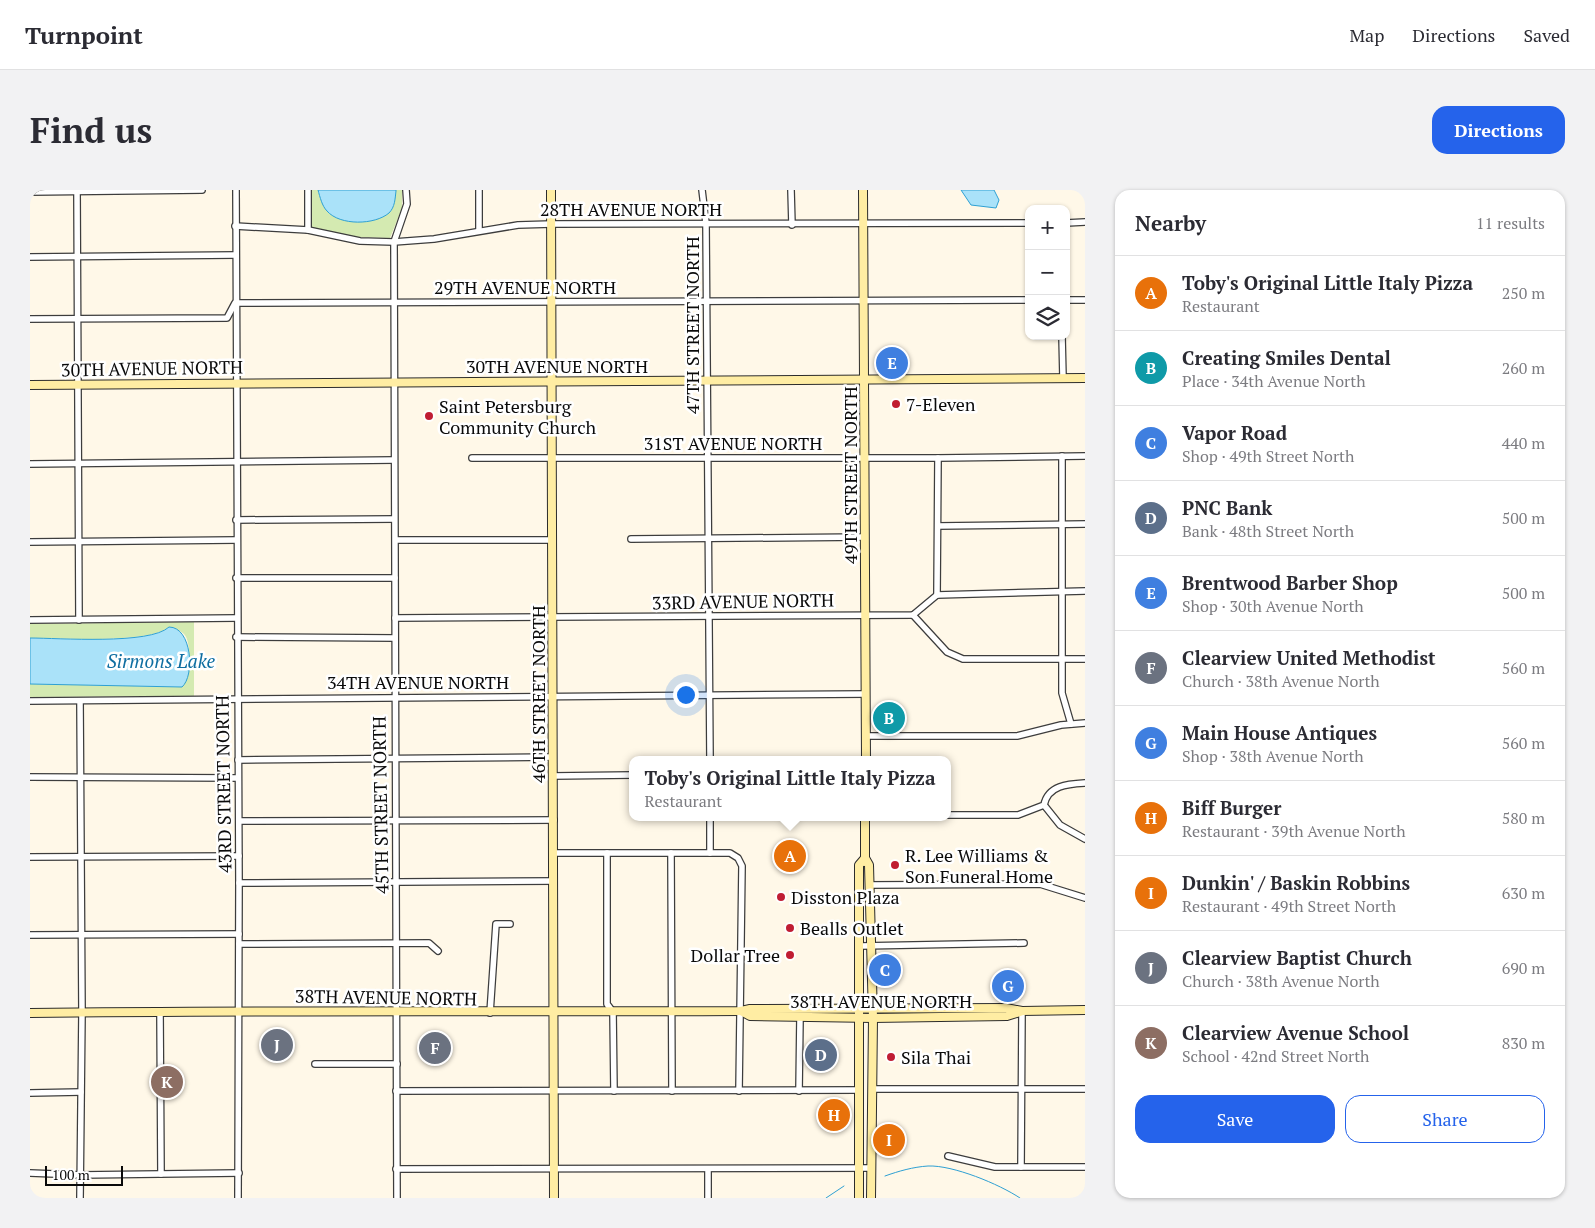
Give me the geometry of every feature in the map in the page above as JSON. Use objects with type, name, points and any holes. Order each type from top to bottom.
[{"type":"main road","name":"46TH STREET NORTH","points":[[551,190],[554,1198]]},
{"type":"main road","name":"49TH STREET NORTH","points":[[864,190],[866,756]]},
{"type":"main road","name":"30TH AVENUE NORTH","points":[[30,385],[236,382],[1085,378]]},
{"type":"main road","points":[[865,821],[865,858],[869,865],[872,946],[871,1198]]},
{"type":"main road","points":[[859,1198],[861,946],[859,865],[865,858]]},
{"type":"main road","points":[[860,896],[869,885]]},
{"type":"main road","name":"38TH AVENUE NORTH","points":[[30,1013],[397,1010],[490,1013],[672,1012],[741,1011],[750,1008],[860,1007],[1006,1008],[1022,1011],[1085,1010]]},
{"type":"main road","name":"38TH AVENUE NORTH","points":[[741,1011],[750,1016],[873,1018],[1007,1016],[1022,1011]]},
{"type":"street","points":[[30,192],[202,190]]},
{"type":"street","name":"43RD STREET NORTH","points":[[236,190],[236,637],[239,821],[238,1198]]},
{"type":"street","points":[[308,190],[308,230]]},
{"type":"street","name":"45TH STREET NORTH","points":[[397,1198],[394,242],[406,204],[406,190]]},
{"type":"street","points":[[479,190],[479,230]]},
{"type":"street","name":"47TH STREET NORTH","points":[[702,190],[706,223],[707,459],[710,538],[710,756]]},
{"type":"street","points":[[791,190],[792,225]]},
{"type":"street","points":[[77,191],[80,463],[79,620]]},
{"type":"street","name":"28TH AVENUE NORTH","points":[[235,226],[308,230],[360,241],[394,242],[434,239],[479,230],[552,224],[706,223],[792,225],[864,222],[1025,223]]},
{"type":"street","points":[[1070,223],[1085,222]]},
{"type":"street","points":[[30,257],[235,255]]},
{"type":"street","name":"29TH AVENUE NORTH","points":[[235,303],[1025,300]]},
{"type":"street","points":[[1070,300],[1085,300]]},
{"type":"street","points":[[30,319],[227,318],[235,303]]},
{"type":"street","points":[[1062,340],[1063,378]]},
{"type":"street","points":[[1062,456],[1062,693],[1071,724]]},
{"type":"street","name":"31ST AVENUE NORTH","points":[[472,458],[707,459],[1085,456]]},
{"type":"street","points":[[937,595],[938,458]]},
{"type":"street","points":[[30,464],[394,460]]},
{"type":"street","points":[[236,520],[394,519]]},
{"type":"street","points":[[938,526],[1085,524]]},
{"type":"street","points":[[631,539],[865,537]]},
{"type":"street","points":[[30,542],[236,540]]},
{"type":"street","points":[[396,540],[552,540]]},
{"type":"street","points":[[236,578],[395,578]]},
{"type":"street","points":[[1085,592],[937,595],[913,615],[948,652],[963,659],[1085,659]]},
{"type":"street","name":"33RD AVENUE NORTH","points":[[395,618],[913,615]]},
{"type":"street","points":[[30,620],[236,618]]},
{"type":"street","points":[[236,637],[394,638]]},
{"type":"street","name":"34TH AVENUE NORTH","points":[[30,701],[394,696],[866,694]]},
{"type":"street","points":[[80,701],[82,934],[80,1198]]},
{"type":"street","points":[[866,736],[1017,736],[1071,724],[1085,724]]},
{"type":"street","points":[[238,760],[553,757]]},
{"type":"street","points":[[553,776],[629,775]]},
{"type":"street","points":[[30,777],[238,778]]},
{"type":"street","points":[[1044,805],[1046,796],[1050,791],[1065,784],[1085,783]]},
{"type":"street","points":[[951,815],[1018,815],[1044,805]]},
{"type":"street","points":[[1044,805],[1060,825],[1085,839]]},
{"type":"street","points":[[239,821],[554,820]]},
{"type":"street","points":[[710,821],[710,853]]},
{"type":"street","points":[[554,853],[730,853],[738,858],[742,866],[739,1091]]},
{"type":"street","points":[[607,853],[608,1004],[614,1012],[614,1091]]},
{"type":"street","points":[[672,853],[672,1091]]},
{"type":"street","points":[[30,857],[239,856]]},
{"type":"street","points":[[239,883],[554,881]]},
{"type":"street","points":[[869,885],[1040,884],[1085,898]]},
{"type":"street","points":[[490,1013],[496,924],[510,924]]},
{"type":"street","points":[[30,935],[239,934]]},
{"type":"street","points":[[239,944],[429,943],[438,951]]},
{"type":"street","points":[[861,946],[1024,943]]},
{"type":"street","points":[[160,1011],[161,1174]]},
{"type":"street","points":[[1021,1167],[1022,1011]]},
{"type":"street","points":[[799,1091],[800,1017]]},
{"type":"street","points":[[315,1064],[397,1064]]},
{"type":"street","points":[[872,1089],[1085,1088]]},
{"type":"street","points":[[396,1091],[860,1090]]},
{"type":"street","points":[[30,1093],[82,1092]]},
{"type":"street","points":[[948,1156],[995,1167],[1085,1167]]},
{"type":"street","points":[[396,1169],[708,1170],[871,1168]]},
{"type":"street","points":[[708,1170],[708,1198]]},
{"type":"street","points":[[30,1173],[80,1175],[239,1173]]},
{"type":"green space","points":[[312,190],[318,190],[323,204],[330,213],[339,218],[358,218],[393,207],[396,190],[402,190],[402,208],[390,238],[354,237],[312,229]]},
{"type":"green space","points":[[194,622],[194,696],[30,697],[30,684],[182,687],[188,668],[189,652],[187,638],[184,634],[169,627],[143,636],[103,639],[61,639],[30,638],[30,624]]},
{"type":"water","points":[[318,190],[396,191],[394,206],[389,213],[375,220],[358,222],[333,216],[324,207]]},
{"type":"water","points":[[961,190],[994,190],[999,200],[996,208],[971,205]]},
{"type":"water","name":"Sirmons Lake","points":[[169,627],[177,629],[187,643],[190,663],[189,673],[182,687],[30,684],[30,638],[124,638],[159,633]]},
{"type":"waterway","points":[[885,1176],[917,1167],[938,1167],[976,1176],[1020,1198]]},
{"type":"waterway","points":[[826,1198],[844,1186]]},
{"type":"place","name":"Brentwood Barber Shop","points":[[892,363]]},
{"type":"place","name":"7-Eleven","points":[[896,404]]},
{"type":"place","name":"Saint Petersburg Community Church","points":[[429,416]]},
{"type":"place","name":"Creating Smiles Dental","points":[[889,718]]},
{"type":"place","name":"Toby's Original Little Italy Pizza","points":[[790,856]]},
{"type":"place","name":"R. Lee Williams & Son Funeral Home","points":[[895,865]]},
{"type":"place","name":"Disston Plaza","points":[[781,897]]},
{"type":"place","name":"Bealls Outlet","points":[[790,928]]},
{"type":"place","name":"Dollar Tree","points":[[790,955]]},
{"type":"place","name":"Vapor Road","points":[[885,970]]},
{"type":"place","name":"Main House Antiques","points":[[1008,986]]},
{"type":"place","name":"Clearview Baptist Church","points":[[277,1045]]},
{"type":"place","name":"Clearview United Methodist","points":[[435,1048]]},
{"type":"place","name":"PNC Bank","points":[[821,1055]]},
{"type":"place","name":"Sila Thai","points":[[891,1057]]},
{"type":"place","name":"Clearview Avenue School","points":[[167,1082]]},
{"type":"place","name":"Biff Burger","points":[[834,1115]]},
{"type":"place","name":"Dunkin' / Baskin Robbins","points":[[889,1140]]}]
